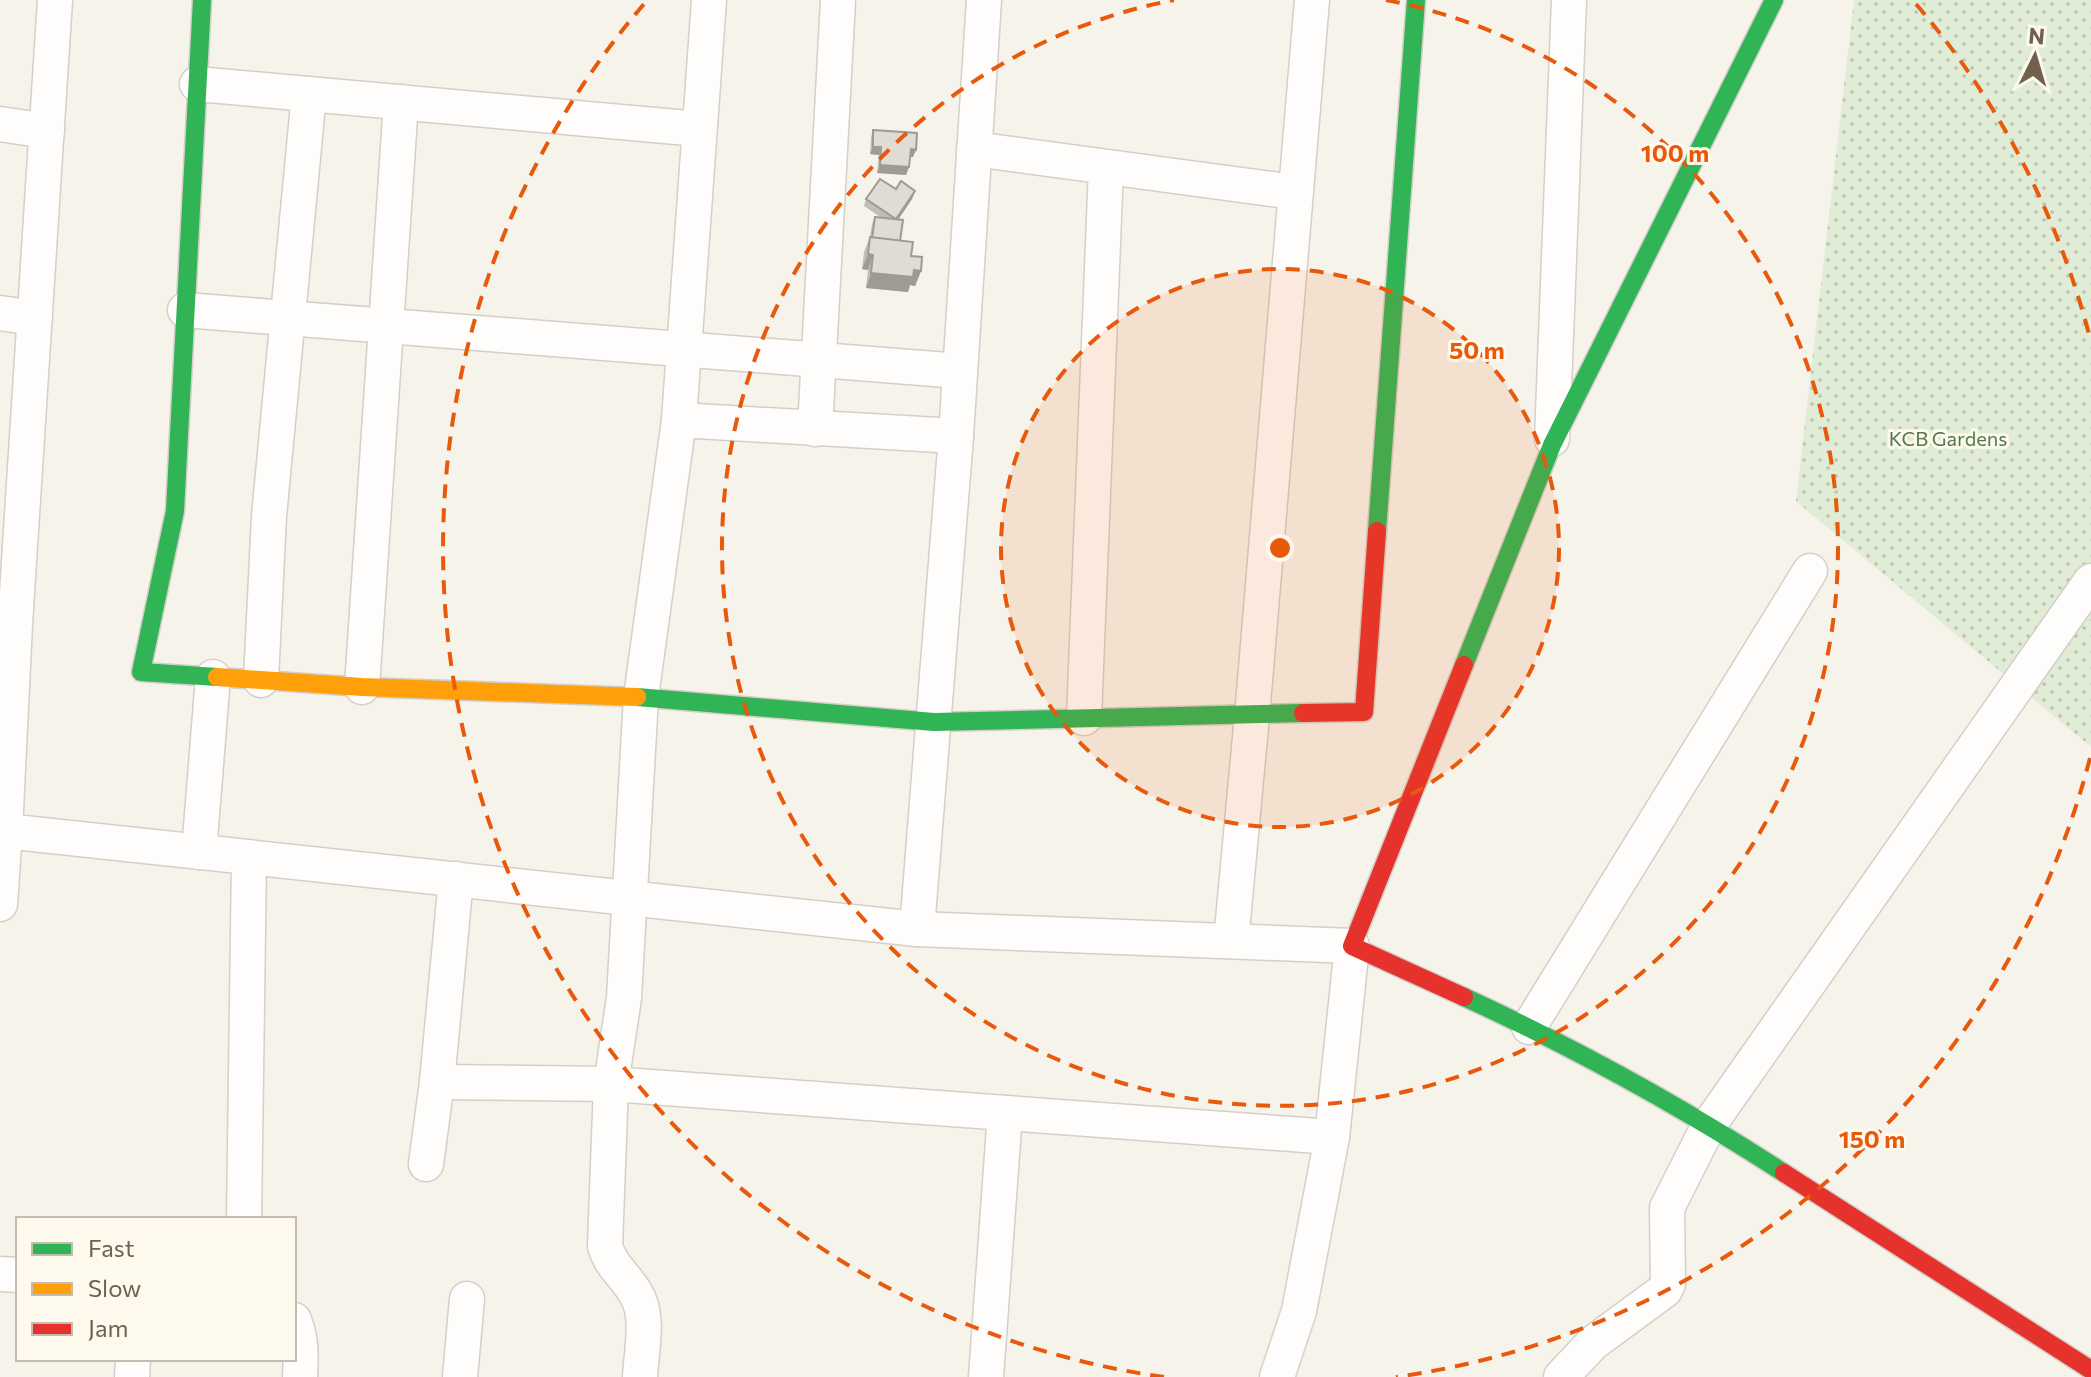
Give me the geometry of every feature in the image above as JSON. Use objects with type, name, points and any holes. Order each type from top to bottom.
[{"type":"street","points":[[0,904],[55,0]]},
{"type":"street","points":[[202,0],[175,511],[141,672],[362,687],[641,697],[934,722],[1364,712],[1416,0]]},
{"type":"street","points":[[640,1377],[643,1320],[638,1296],[609,1261],[605,1246],[611,1084],[624,998],[641,697],[679,420],[709,0]]},
{"type":"street","points":[[815,429],[838,0]]},
{"type":"street","points":[[917,929],[956,436],[984,0]]},
{"type":"street","points":[[1231,941],[1312,0]]},
{"type":"street","points":[[1552,445],[1569,0]]},
{"type":"street","points":[[1277,1377],[1299,1311],[1332,1137],[1352,946],[1552,445],[1774,0]]},
{"type":"street","points":[[197,84],[699,129]]},
{"type":"street","points":[[261,680],[269,516],[309,94]]},
{"type":"street","points":[[362,687],[401,102]]},
{"type":"street","points":[[0,124],[47,131]]},
{"type":"street","points":[[974,149],[1294,192]]},
{"type":"street","points":[[1084,718],[1106,168]]},
{"type":"street","points":[[185,310],[960,371]]},
{"type":"street","points":[[0,313],[35,318]]},
{"type":"street","points":[[679,420],[956,436]]},
{"type":"street","points":[[1529,1027],[1810,571]]},
{"type":"street","points":[[1561,1377],[1593,1343],[1665,1290],[1668,1284],[1667,1208],[1709,1125],[2091,581]]},
{"type":"street","points":[[199,852],[213,677]]},
{"type":"street","points":[[3,830],[917,929],[1352,946],[1529,1027],[1709,1125],[2091,1370]]},
{"type":"street","points":[[244,1217],[249,858]]},
{"type":"street","points":[[426,1164],[456,879]]},
{"type":"street","points":[[437,1082],[611,1084],[1332,1137]]},
{"type":"street","points":[[986,1377],[1005,1113]]},
{"type":"street","points":[[460,1377],[467,1299]]},
{"type":"street","points":[[296,1325],[302,1352],[300,1377]]},
{"type":"green space","name":"KCB Gardens","points":[[1854,0],[2091,0],[2091,747],[1796,501]]},
{"type":"building","points":[[873,130],[917,133],[916,150],[911,149],[909,167],[880,165],[881,147],[873,147]]},
{"type":"building","points":[[880,179],[896,189],[901,181],[915,191],[896,219],[866,199]]},
{"type":"building","points":[[875,217],[903,220],[900,241],[872,238]]},
{"type":"building","points":[[870,237],[913,242],[911,256],[922,257],[921,271],[914,270],[913,277],[871,273],[873,255],[868,254]]},
{"type":"traffic: fast","points":[[202,0],[175,511],[141,672],[217,677]]},
{"type":"traffic: fast","points":[[1377,531],[1416,0]]},
{"type":"traffic: fast","points":[[1464,665],[1552,445],[1774,0]]},
{"type":"traffic: fast","points":[[637,697],[934,722],[1303,713]]},
{"type":"traffic: fast","points":[[1464,997],[1627,1079],[1784,1173]]},
{"type":"traffic: slow","points":[[217,677],[362,687],[637,697]]},
{"type":"traffic: jam","points":[[1303,713],[1364,712],[1377,531]]},
{"type":"traffic: jam","points":[[1464,665],[1352,946],[1464,997]]},
{"type":"traffic: jam","points":[[1784,1173],[2091,1370]]}]
